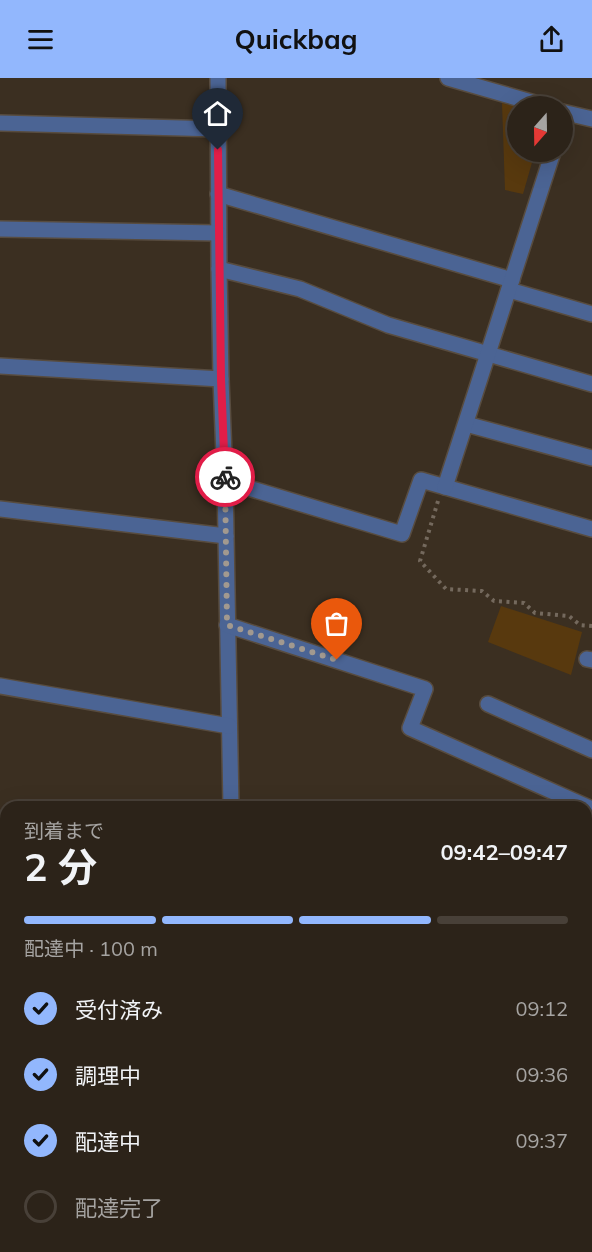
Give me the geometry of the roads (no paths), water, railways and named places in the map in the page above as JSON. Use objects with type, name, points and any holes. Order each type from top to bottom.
[{"type":"street","points":[[218,78],[218,233],[231,801]]},
{"type":"street","points":[[448,78],[510,96]]},
{"type":"street","points":[[573,116],[592,119]]},
{"type":"street","points":[[0,123],[218,129]]},
{"type":"street","points":[[443,491],[550,162]]},
{"type":"street","points":[[218,194],[511,285],[592,314]]},
{"type":"street","points":[[0,229],[218,233]]},
{"type":"street","points":[[219,269],[300,289],[388,325],[592,384]]},
{"type":"street","points":[[0,366],[221,379]]},
{"type":"street","points":[[466,424],[592,458]]},
{"type":"street","points":[[225,481],[402,534],[421,480],[443,491],[592,529]]},
{"type":"street","points":[[0,509],[226,536]]},
{"type":"street","points":[[227,625],[424,689],[410,728],[574,801]]},
{"type":"street","points":[[0,686],[229,726]]},
{"type":"street","points":[[488,704],[592,750]]}]
